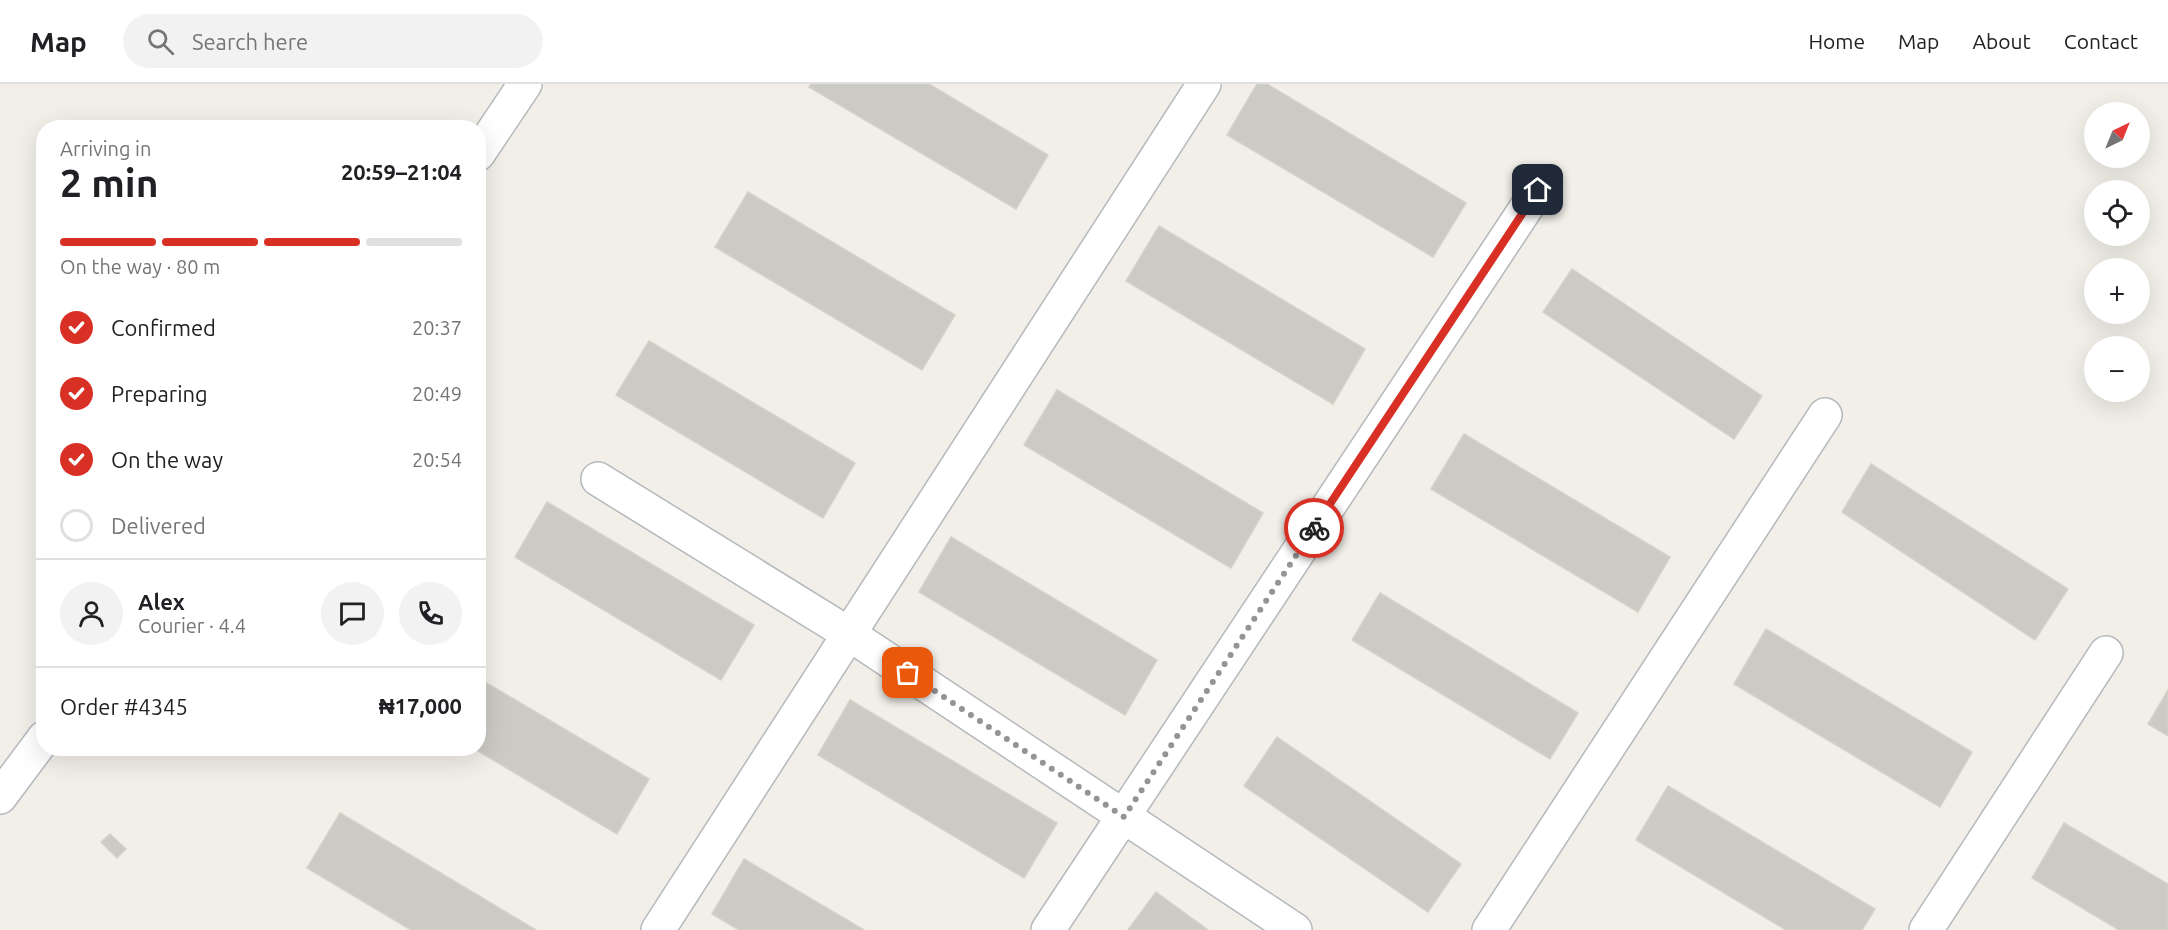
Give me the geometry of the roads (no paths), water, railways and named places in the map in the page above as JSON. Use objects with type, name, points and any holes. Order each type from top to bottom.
[{"type":"street","points":[[486,142],[525,84]]},
{"type":"street","points":[[658,930],[1204,84]]},
{"type":"street","points":[[1048,930],[1538,190]]},
{"type":"street","points":[[1489,930],[1825,415]]},
{"type":"street","points":[[598,479],[849,634],[1295,930]]},
{"type":"street","points":[[1926,930],[2106,653]]},
{"type":"street","points":[[0,797],[36,749]]}]
